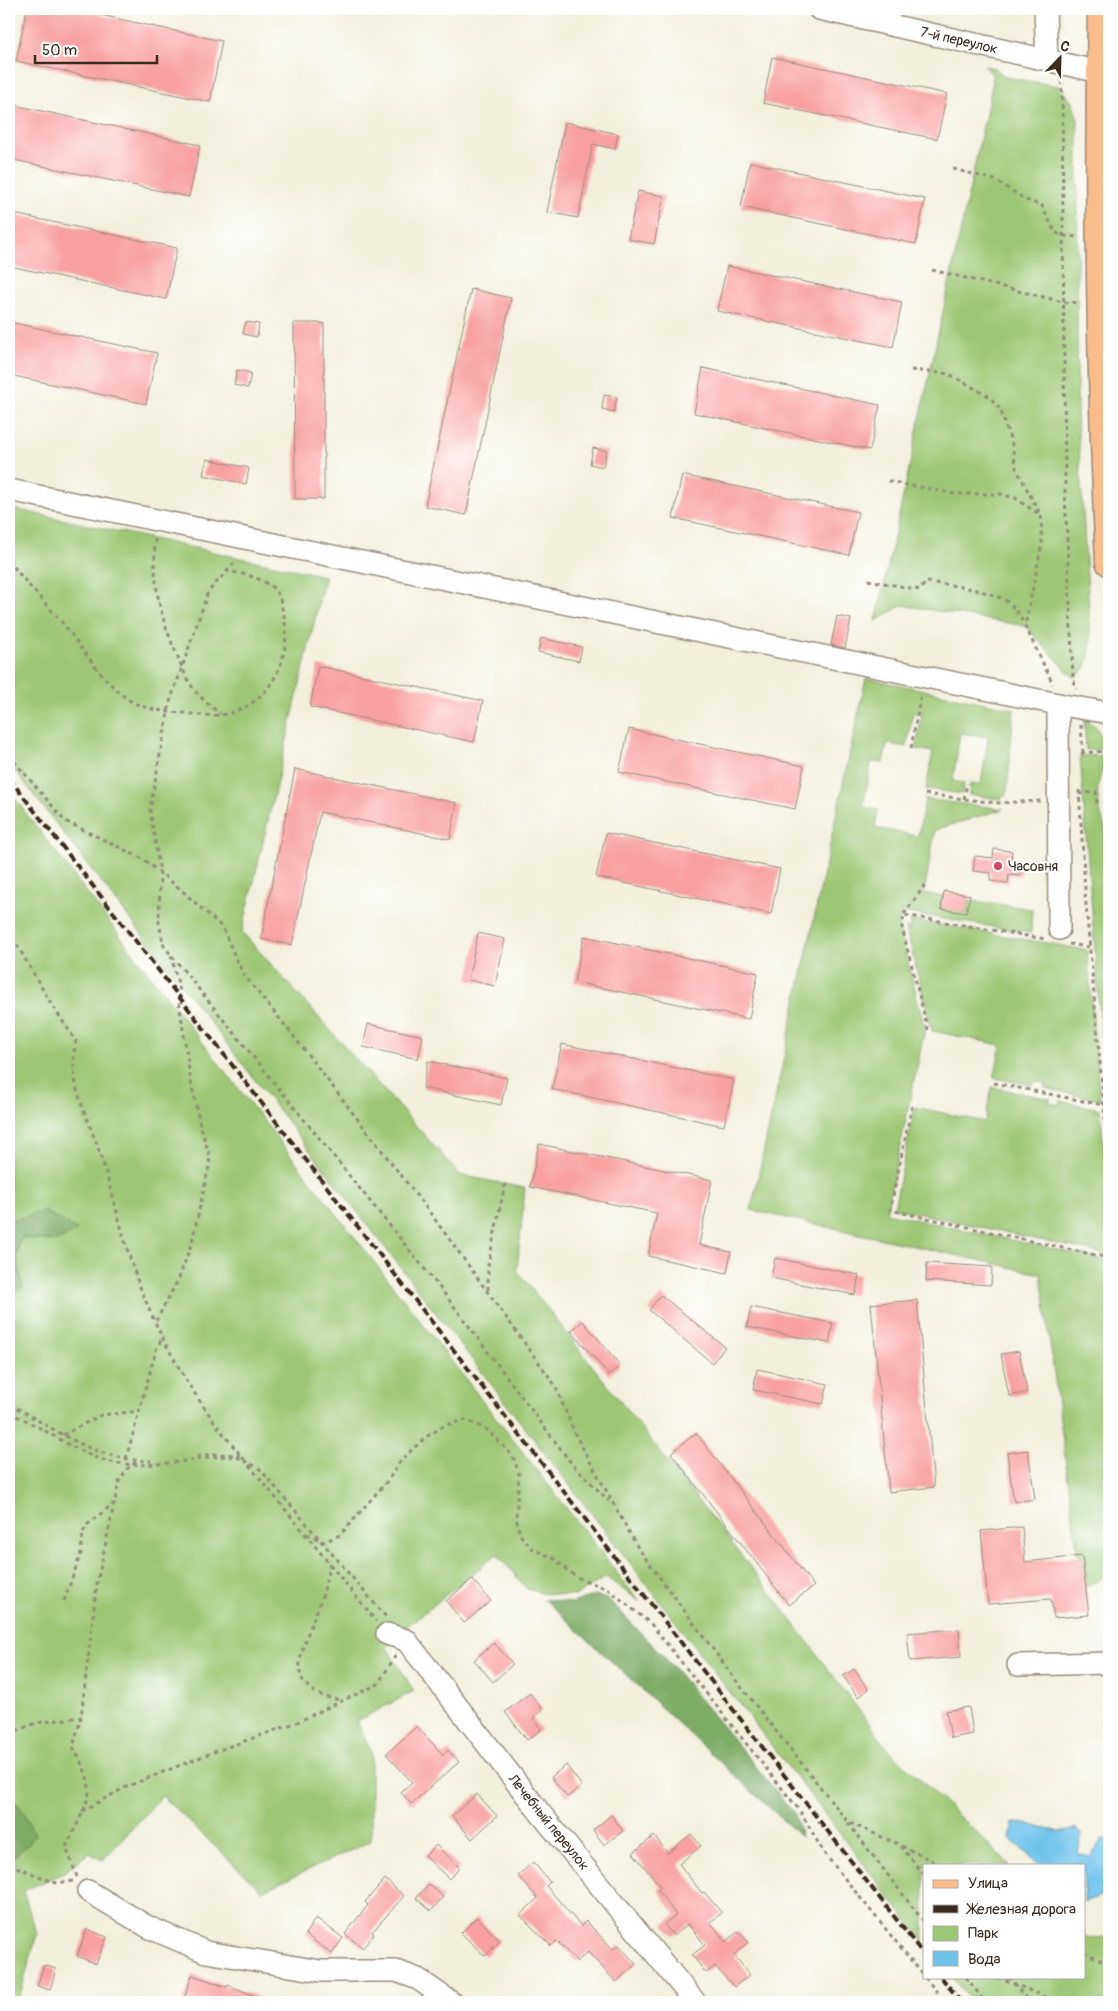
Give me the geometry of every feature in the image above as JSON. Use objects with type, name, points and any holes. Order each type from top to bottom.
[{"type":"main road","points":[[1101,9],[1100,72],[1104,101],[1104,190],[1100,238],[1104,317],[1109,562]]},
{"type":"street","name":"7-й переулок","points":[[819,9],[1100,72]]},
{"type":"street","points":[[1045,9],[1055,62]]},
{"type":"street","points":[[9,490],[1109,713]]},
{"type":"street","points":[[1056,937],[1067,706]]},
{"type":"street","name":"Лечебный переулок","points":[[396,1637],[695,2002]]},
{"type":"street","points":[[1018,1665],[1109,1663]]},
{"type":"street","points":[[88,1891],[148,1928],[206,1952],[320,1971],[396,1971],[418,1979],[451,2002]]},
{"type":"path","points":[[1055,62],[1063,236],[1065,493],[1074,677],[1067,706]]},
{"type":"path","points":[[952,169],[995,180],[1026,200],[1042,206],[1055,232],[1063,236],[1100,238]]},
{"type":"path","points":[[932,270],[1064,302],[1104,317]]},
{"type":"path","points":[[911,370],[949,374],[990,397],[1000,409],[1012,444],[1016,468],[1041,516],[1042,543],[1025,626]]},
{"type":"path","points":[[888,481],[956,494],[1000,494],[1015,498],[1041,516]]},
{"type":"path","points":[[155,539],[154,562],[158,603],[165,628],[182,668],[196,692],[220,714]]},
{"type":"path","points":[[9,560],[22,578],[88,654],[108,683],[131,701],[168,712],[205,715],[236,712],[261,697],[278,674],[287,642],[285,619],[278,593],[255,576],[227,571]]},
{"type":"path","points":[[234,563],[208,592],[182,668],[168,712],[150,809],[160,873],[159,924],[164,946],[444,1293],[572,1464],[588,1482],[613,1504]]},
{"type":"path","points":[[868,580],[920,590],[926,582],[950,585],[996,596],[1009,602],[1017,611],[1067,706],[1083,753]]},
{"type":"path","points":[[911,748],[925,677]]},
{"type":"path","points":[[1076,754],[1109,751]]},
{"type":"path","points":[[9,755],[65,821],[143,859],[222,927],[243,974],[292,1034],[488,1290],[555,1385],[575,1434],[644,1556],[738,1683],[923,1921]]},
{"type":"path","points":[[1078,782],[1089,947],[1109,1165]]},
{"type":"path","points":[[964,799],[967,784]]},
{"type":"path","points":[[1079,794],[1096,792],[1097,803]]},
{"type":"path","points":[[925,794],[996,803],[1037,803]]},
{"type":"path","points":[[926,885],[904,915],[902,928],[928,1030]]},
{"type":"path","points":[[904,915],[1056,937],[1089,947]]},
{"type":"path","points":[[9,931],[50,1002],[76,1041],[72,1062],[77,1090],[100,1153],[142,1292],[171,1354],[223,1434],[330,1562],[396,1637]]},
{"type":"path","points":[[156,1322],[179,1278],[188,1251],[210,1157],[200,1125],[190,1077],[179,1001],[180,992],[171,953]]},
{"type":"path","points":[[994,1083],[1103,1105]]},
{"type":"path","points":[[912,1106],[890,1210],[1109,1258]]},
{"type":"path","points":[[488,1290],[488,1265],[505,1184]]},
{"type":"path","points":[[126,1459],[156,1350],[163,1336]]},
{"type":"path","points":[[9,1406],[17,1408],[85,1447],[126,1459],[164,1461],[210,1454],[241,1455]]},
{"type":"path","points":[[62,1435],[101,1415],[140,1411]]},
{"type":"path","points":[[9,1413],[24,1419],[92,1456],[131,1465],[223,1456],[237,1457],[259,1468],[396,1637]]},
{"type":"path","points":[[307,1534],[324,1542],[340,1534],[389,1479],[402,1460],[426,1437],[445,1425],[465,1420],[485,1428],[514,1456],[519,1474],[516,1518],[520,1535],[533,1549],[553,1558],[576,1577],[608,1589],[651,1624],[800,1810],[824,1853],[923,1975]]},
{"type":"path","points":[[9,1864],[56,1883],[78,1880],[66,1847],[89,1792],[83,1766],[73,1747],[80,1716],[97,1583],[119,1482],[127,1469],[137,1461]]},
{"type":"path","points":[[64,1601],[81,1553],[83,1532],[88,1524],[115,1503]]},
{"type":"path","points":[[330,1562],[323,1594],[302,1654],[300,1671],[303,1680],[320,1696],[344,1700]]},
{"type":"path","points":[[82,1811],[128,1786],[295,1723],[378,1684],[396,1637]]},
{"type":"path","points":[[9,1734],[36,1724],[80,1716]]},
{"type":"path","points":[[848,1822],[938,1864]]},
{"type":"path","points":[[900,1845],[923,1874]]},
{"type":"path","points":[[1086,1953],[1109,1964]]},
{"type":"path","points":[[926,1978],[945,2002]]},
{"type":"path","points":[[967,1978],[985,2002]]},
{"type":"path","points":[[1000,1978],[1016,1987],[1057,2002]]},
{"type":"path","points":[[1010,1978],[1029,2002]]},
{"type":"green space","points":[[984,66],[995,68],[1005,77],[1058,86],[1072,102],[1078,120],[1077,416],[1091,641],[1089,658],[1085,667],[1078,675],[1073,677],[1025,626],[902,605],[876,621],[993,81],[991,73]]},
{"type":"green space","points":[[9,508],[325,576],[242,932],[460,1175],[525,1188],[517,1270],[778,1602],[888,1749],[1009,1864],[923,1864],[923,1941],[9,763]]},
{"type":"green space","points":[[866,678],[1014,709],[1007,794],[1001,799],[969,795],[970,784],[981,785],[988,737],[960,733],[953,781],[964,783],[962,794],[926,789],[933,752],[916,749],[922,714],[913,712],[907,747],[887,744],[883,763],[871,762],[863,807],[878,810],[875,828],[918,836],[925,799],[1003,809],[935,830],[924,893],[943,897],[941,908],[966,913],[969,900],[1032,909],[1031,933],[901,912],[899,927],[925,1029],[886,1213],[1109,1261],[1109,1577],[1102,1578],[1086,1587],[1082,1556],[1078,1556],[1041,1274],[751,1210]]},
{"type":"green space","points":[[1084,718],[1098,731],[1103,739],[1105,749],[1086,750]]},
{"type":"green space","points":[[1104,755],[1104,764],[1099,782],[1098,802],[1109,848],[1109,1136],[1080,756]]},
{"type":"green space","points":[[9,791],[149,974],[639,1601],[606,1577],[575,1596],[541,1593],[527,1589],[497,1554],[404,1629],[387,1648],[414,1691],[357,1721],[371,1751],[371,1841],[262,1891],[162,1796],[103,1860],[89,1853],[63,1873],[23,1891],[37,1934],[18,2002],[9,1999]]},
{"type":"green space","points":[[911,920],[1087,950],[1100,1100],[1044,1088],[1045,1083],[1034,1081],[1033,1085],[994,1078],[1001,1045],[932,1031],[906,928],[910,929]]},
{"type":"green space","points":[[992,1087],[1050,1099],[1050,1103],[1059,1105],[1060,1101],[1100,1109],[1109,1200],[1109,1255],[894,1208],[915,1107],[985,1122]]},
{"type":"green space","points":[[44,1211],[77,1230],[57,1241],[21,1238],[16,1254],[23,1287],[13,1292],[9,1289],[9,1221]]},
{"type":"green space","points":[[595,1595],[609,1600],[670,1663],[795,1814],[801,1837],[544,1599],[572,1603]]},
{"type":"green space","points":[[12,1798],[23,1811],[35,1835],[28,1845],[14,1856],[9,1854],[9,1800]]},
{"type":"green space","points":[[1086,1936],[1109,1937],[1109,2002],[971,2002],[953,1978],[1086,1978]]},
{"type":"water","points":[[1013,1823],[1060,1831],[1075,1828],[1082,1834],[1078,1853],[1090,1857],[1102,1839],[1109,1840],[1109,1869],[1101,1896],[1086,1901],[1086,1864],[1039,1864],[1010,1839]]},
{"type":"building","points":[[27,9],[72,9],[222,41],[210,102],[16,61]]},
{"type":"building","points":[[772,57],[947,94],[937,139],[763,103]]},
{"type":"building","points":[[9,104],[200,145],[189,197],[9,159]]},
{"type":"building","points":[[565,122],[618,134],[615,149],[593,144],[578,218],[547,212]]},
{"type":"building","points":[[750,162],[925,199],[916,244],[741,207]]},
{"type":"building","points":[[638,191],[664,196],[654,244],[628,239]]},
{"type":"building","points":[[9,213],[177,248],[166,299],[9,266]]},
{"type":"building","points":[[727,266],[902,302],[893,347],[717,311]]},
{"type":"building","points":[[471,289],[511,298],[466,515],[425,506]]},
{"type":"building","points":[[9,322],[157,353],[146,404],[9,375]]},
{"type":"building","points":[[246,322],[259,324],[257,337],[243,334]]},
{"type":"building","points":[[294,323],[324,323],[324,499],[295,499]]},
{"type":"building","points":[[703,368],[880,405],[870,450],[694,413]]},
{"type":"building","points":[[237,370],[251,373],[248,388],[234,385]]},
{"type":"building","points":[[604,395],[617,397],[614,412],[602,409]]},
{"type":"building","points":[[593,448],[607,451],[603,467],[590,464]]},
{"type":"building","points":[[207,459],[249,468],[246,484],[203,475]]},
{"type":"building","points":[[682,475],[858,512],[849,555],[673,518]]},
{"type":"building","points":[[837,616],[851,619],[845,648],[831,645]]},
{"type":"building","points":[[541,638],[582,647],[579,661],[538,652]]},
{"type":"building","points":[[318,666],[483,701],[474,742],[310,707]]},
{"type":"building","points":[[629,729],[804,766],[795,809],[619,772]]},
{"type":"building","points":[[295,769],[457,803],[450,839],[320,812],[292,945],[261,939]]},
{"type":"building","points":[[606,833],[780,869],[771,914],[596,877]]},
{"type":"building","name":"Часовня","points":[[994,849],[1012,851],[1011,860],[1022,862],[1020,876],[1009,875],[1008,883],[990,881],[991,873],[973,871],[975,856],[993,858]]},
{"type":"building","points":[[944,891],[970,895],[966,913],[941,909]]},
{"type":"building","points":[[478,933],[505,939],[495,986],[468,980]]},
{"type":"building","points":[[584,936],[758,973],[749,1019],[574,982]]},
{"type":"building","points":[[368,1024],[423,1036],[418,1059],[363,1047]]},
{"type":"building","points":[[562,1044],[734,1080],[724,1126],[552,1089]]},
{"type":"building","points":[[428,1061],[507,1078],[501,1105],[423,1088]]},
{"type":"building","points":[[539,1144],[712,1180],[699,1245],[731,1252],[727,1273],[648,1256],[657,1213],[530,1187]]},
{"type":"building","points":[[775,1258],[859,1275],[855,1295],[771,1278]]},
{"type":"building","points":[[927,1263],[992,1267],[991,1285],[926,1281]]},
{"type":"building","points":[[661,1295],[725,1347],[712,1363],[649,1310]]},
{"type":"building","points":[[917,1300],[934,1487],[889,1492],[871,1304]]},
{"type":"building","points":[[751,1307],[833,1323],[829,1343],[747,1327]]},
{"type":"building","points":[[583,1321],[620,1365],[609,1375],[571,1331]]},
{"type":"building","points":[[1019,1351],[1027,1392],[1009,1396],[1001,1354]]},
{"type":"building","points":[[757,1369],[828,1384],[823,1404],[753,1390]]},
{"type":"building","points":[[696,1433],[814,1586],[789,1605],[671,1453]]},
{"type":"building","points":[[1028,1450],[1035,1499],[1014,1502],[1007,1453]]},
{"type":"building","points":[[1022,1527],[1025,1562],[1082,1556],[1089,1615],[1054,1618],[1051,1599],[988,1604],[981,1531]]},
{"type":"building","points":[[472,1579],[491,1601],[464,1623],[446,1601]]},
{"type":"building","points":[[959,1629],[961,1657],[910,1661],[907,1633]]},
{"type":"building","points":[[494,1643],[513,1664],[493,1682],[474,1660]]},
{"type":"building","points":[[854,1669],[868,1689],[858,1697],[843,1676]]},
{"type":"building","points":[[530,1693],[543,1710],[533,1718],[541,1730],[527,1740],[505,1712]]},
{"type":"building","points":[[969,1707],[973,1734],[951,1738],[946,1711]]},
{"type":"building","points":[[417,1726],[443,1755],[448,1750],[459,1762],[411,1804],[401,1792],[412,1782],[386,1754]]},
{"type":"building","points":[[566,1765],[582,1786],[567,1797],[551,1777]]},
{"type":"building","points":[[477,1794],[497,1816],[472,1839],[452,1816]]},
{"type":"building","points":[[611,1815],[623,1831],[604,1845],[593,1830]]},
{"type":"building","points":[[691,1834],[701,1846],[679,1864],[702,1893],[704,1892],[722,1913],[710,1922],[726,1942],[738,1931],[748,1942],[734,1955],[750,1975],[734,1987],[715,1966],[706,1973],[692,1955],[705,1945],[688,1924],[674,1936],[664,1924],[676,1915],[658,1890],[661,1887],[633,1853],[654,1836],[668,1853]]},
{"type":"building","points":[[436,1845],[460,1868],[449,1879],[425,1856]]},
{"type":"building","points":[[533,1862],[550,1882],[546,1886],[581,1926],[586,1921],[613,1949],[619,1945],[636,1964],[616,1982],[588,1952],[577,1962],[557,1941],[551,1946],[520,1915],[538,1898],[518,1876]]},
{"type":"building","points":[[385,1879],[404,1896],[372,1932],[374,1934],[363,1948],[345,1934],[368,1905],[365,1902]]},
{"type":"building","points":[[429,1884],[443,1897],[431,1911],[416,1898]]},
{"type":"building","points":[[477,1917],[500,1941],[485,1956],[461,1933]]},
{"type":"building","points":[[316,1918],[343,1938],[332,1954],[305,1934]]},
{"type":"building","points":[[87,1929],[107,1937],[96,1964],[77,1956]]},
{"type":"building","points":[[44,1965],[56,1969],[50,1990],[37,1986]]},
{"type":"building","points":[[192,1975],[227,1987],[228,1985],[270,2002],[183,2002]]},
{"type":"railway","points":[[9,778],[923,1954]]},
{"type":"railway","points":[[942,1978],[961,2002]]},
{"type":"place","name":"Часовня","points":[[998,866]]}]
